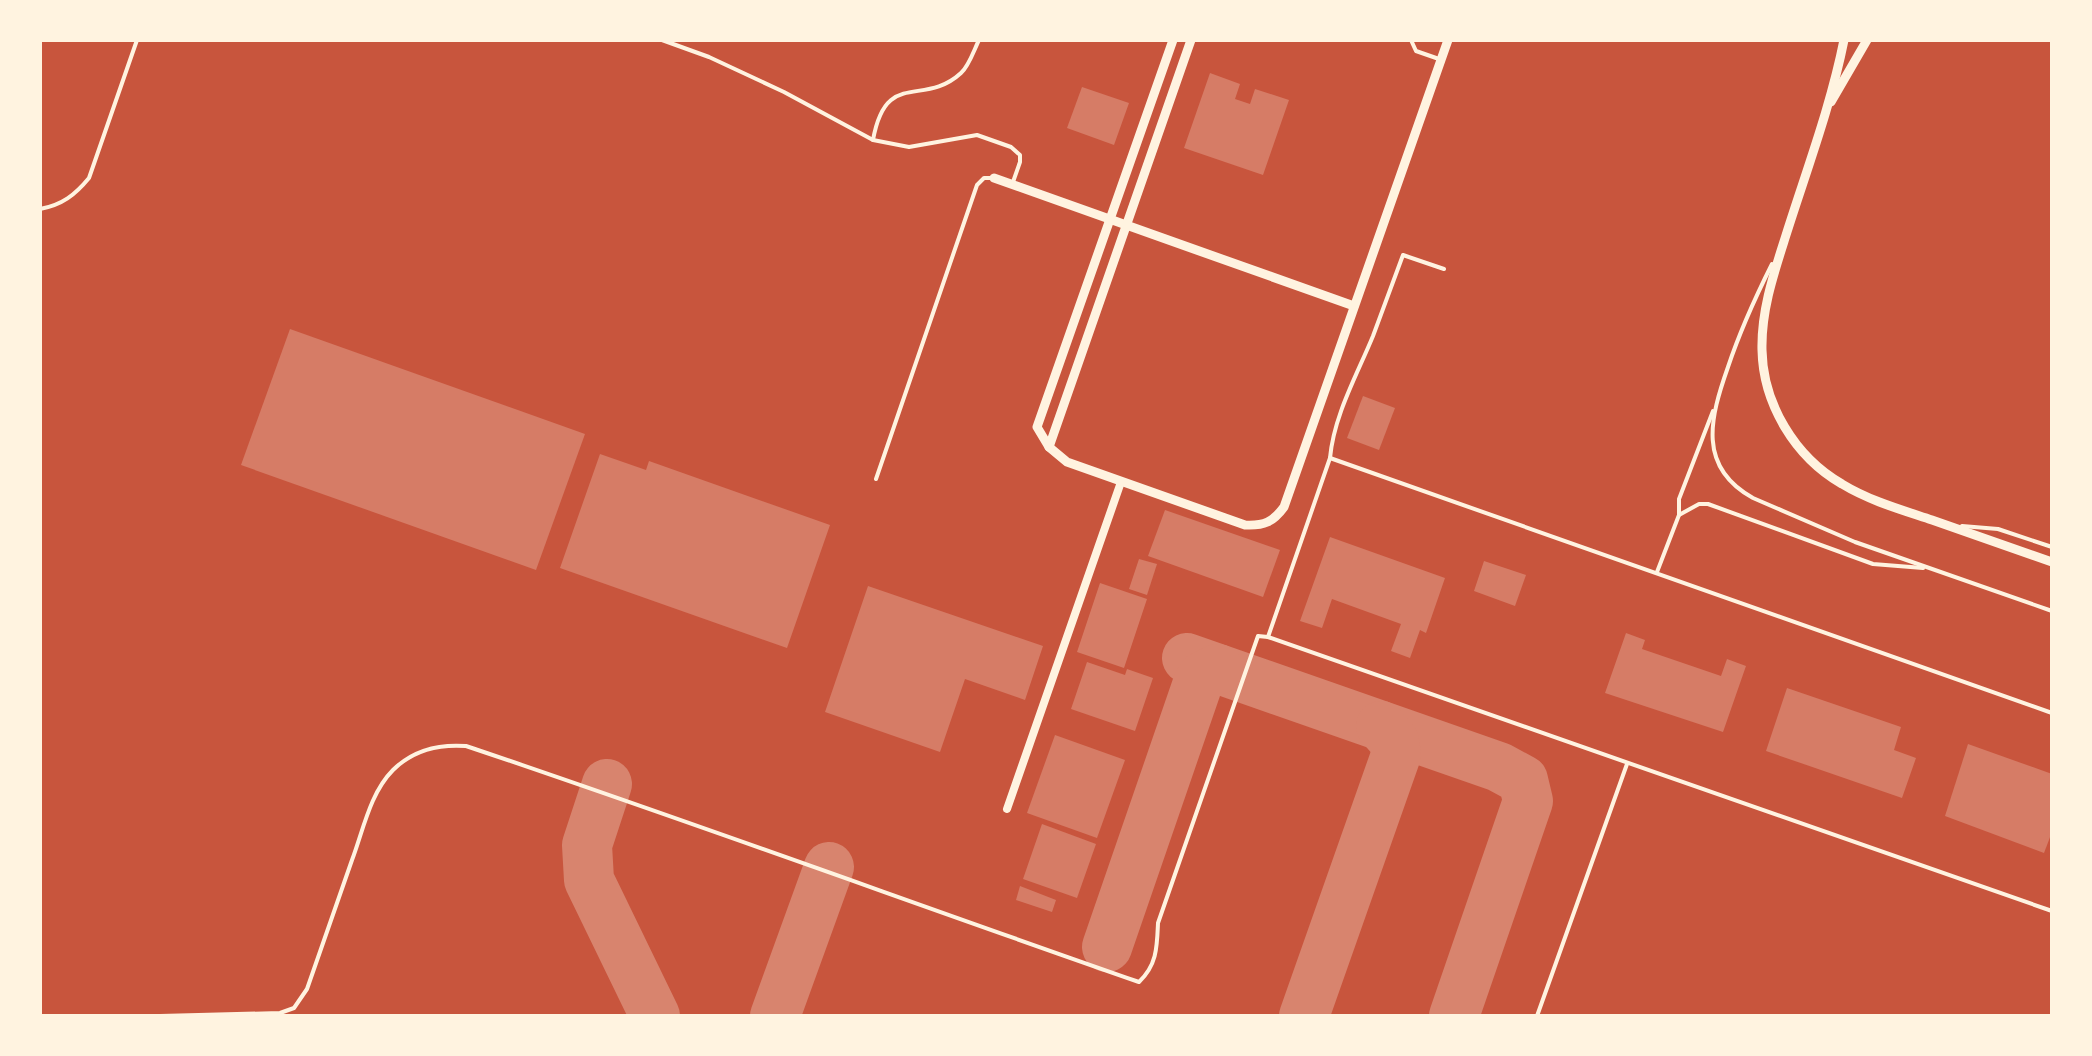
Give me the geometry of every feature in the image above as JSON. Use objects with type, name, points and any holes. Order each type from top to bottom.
[{"type":"street","points":[[1173,40],[1037,427],[1049,447],[1067,462],[1245,525],[1258,526],[1269,523],[1284,507],[1448,40]]},
{"type":"street","points":[[1049,447],[1191,40]]},
{"type":"street","points":[[1844,40],[1769,293],[1762,350],[1765,378],[1785,428],[1809,458],[1841,484],[1865,496],[2052,562]]},
{"type":"street","points":[[1825,112],[1867,40]]},
{"type":"street","points":[[994,178],[1354,306]]},
{"type":"street","points":[[1007,809],[1121,482]]},
{"type":"lane","points":[[40,209],[75,196],[89,178],[137,40]]},
{"type":"lane","points":[[662,40],[709,57],[784,92],[873,140],[909,147],[977,135],[1011,147],[1020,155],[1012,185]]},
{"type":"lane","points":[[873,140],[877,117],[883,106],[892,98],[908,92],[949,82],[963,71],[979,40]]},
{"type":"lane","points":[[1411,40],[1416,51],[1441,60]]},
{"type":"lane","points":[[876,479],[977,185],[984,178],[994,178]]},
{"type":"lane","points":[[1657,572],[1679,515],[1679,499],[1746,315],[1784,242]]},
{"type":"lane","points":[[1268,637],[1330,458],[1332,441],[1358,365],[1403,255],[1444,269]]},
{"type":"lane","points":[[1715,405],[1712,426],[1716,456],[1727,478],[1739,490],[1855,542],[2052,611]]},
{"type":"lane","points":[[1330,458],[2052,713]]},
{"type":"lane","points":[[1679,515],[1699,504],[1708,504],[1873,564],[1929,568]]},
{"type":"lane","points":[[1947,525],[1998,529],[2052,547]]},
{"type":"lane","points":[[160,1016],[280,1013],[294,1008],[307,989],[373,802],[391,772],[404,761],[428,749],[447,745],[466,746],[604,792],[826,874],[1139,982],[1151,971],[1157,953],[1158,923],[1258,636],[2052,911]]},
{"type":"lane","points":[[1537,1016],[1627,764]]},
{"type":"lane","points":[[294,1008],[298,1016]]},
{"type":"building","points":[[1210,73],[1240,84],[1235,99],[1250,104],[1255,89],[1289,100],[1263,175],[1184,148]]},
{"type":"building","points":[[1082,87],[1129,103],[1114,145],[1067,128]]},
{"type":"building","points":[[290,329],[585,434],[536,570],[241,465]]},
{"type":"building","points":[[1363,396],[1395,408],[1379,450],[1347,438]]},
{"type":"building","points":[[600,454],[646,470],[649,461],[830,525],[787,648],[560,568]]},
{"type":"building","points":[[1165,510],[1280,550],[1263,597],[1148,556]]},
{"type":"building","points":[[1330,537],[1445,578],[1426,633],[1420,630],[1410,658],[1391,651],[1401,624],[1332,599],[1322,628],[1300,621]]},
{"type":"building","points":[[1139,559],[1157,564],[1147,595],[1129,589]]},
{"type":"building","points":[[1484,561],[1526,575],[1515,606],[1474,591]]},
{"type":"building","points":[[1100,583],[1147,599],[1124,668],[1077,652]]},
{"type":"building","points":[[868,586],[1043,646],[1025,700],[965,679],[940,752],[825,712]]},
{"type":"building","points":[[1626,633],[1645,640],[1642,649],[1721,676],[1727,659],[1746,666],[1723,732],[1605,693]]},
{"type":"building","points":[[1087,662],[1125,675],[1127,669],[1153,678],[1135,731],[1071,709]]},
{"type":"building","points":[[1787,688],[1901,727],[1894,750],[1916,758],[1902,798],[1766,751]]},
{"type":"building","points":[[1055,735],[1125,760],[1097,838],[1027,813]]},
{"type":"building","points":[[1968,744],[2052,774],[2052,832],[2044,853],[1945,816]]},
{"type":"building","points":[[1042,824],[1096,844],[1077,898],[1023,879]]},
{"type":"building","points":[[1020,886],[1056,900],[1052,912],[1016,900]]},
{"type":"taxiway","points":[[1187,658],[1499,767],[1523,780],[1528,801],[1454,1016]]},
{"type":"taxiway","points":[[1107,947],[1198,683],[1203,676],[1218,669]]},
{"type":"taxiway","points":[[1304,1016],[1396,755],[1394,741],[1381,726]]},
{"type":"taxiway","points":[[607,784],[587,845],[589,880],[655,1016]]},
{"type":"taxiway","points":[[775,1016],[829,867]]}]
